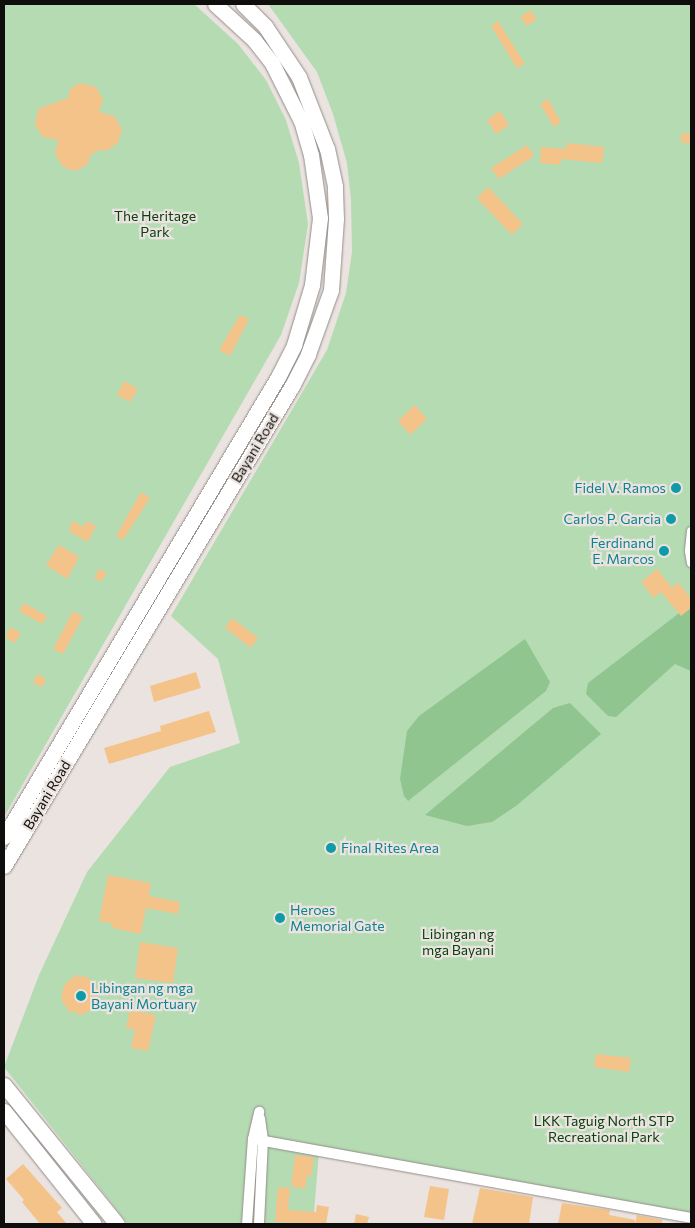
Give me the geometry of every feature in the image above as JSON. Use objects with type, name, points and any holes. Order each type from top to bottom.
[{"type":"main road","name":"Bayani Road","points":[[4,837],[265,400],[294,345],[312,285],[318,249],[320,218],[317,187],[302,121],[286,86],[254,40],[215,4]]},
{"type":"main road","name":"Bayani Road","points":[[4,866],[287,395],[308,354],[331,290],[335,253],[335,186],[315,112],[299,77],[265,26],[243,4]]},
{"type":"main road","points":[[4,1085],[117,1224]]},
{"type":"main road","points":[[4,1111],[94,1224]]},
{"type":"street","points":[[229,18],[243,4]]},
{"type":"street","points":[[317,187],[335,186]]},
{"type":"street","points":[[691,531],[689,551],[691,563]]},
{"type":"street","points":[[258,1140],[691,1218]]},
{"type":"street","points":[[246,1224],[258,1140]]},
{"type":"street","points":[[258,1140],[259,1224]]},
{"type":"green space","name":"The Heritage Park","points":[[4,4],[194,4],[238,44],[266,80],[286,120],[299,163],[308,224],[299,283],[281,335],[4,817]]},
{"type":"green space","name":"Libingan ng mga Bayani","points":[[268,4],[691,4],[691,1219],[319,1153],[313,1224],[128,1224],[4,1067],[39,975],[87,872],[170,767],[240,743],[218,659],[171,616],[327,350],[346,293],[352,252],[351,200],[347,163],[333,114],[317,72]]},
{"type":"green space","points":[[691,604],[691,671],[675,664],[616,717],[608,716],[586,694],[588,683]]},
{"type":"green space","points":[[525,639],[550,682],[546,691],[408,801],[404,796],[400,779],[407,731],[419,716]]},
{"type":"green space","points":[[570,703],[601,734],[516,806],[492,822],[467,826],[425,815],[553,708]]},
{"type":"building","points":[[530,10],[537,19],[527,26],[520,17]]},
{"type":"building","points":[[498,21],[525,64],[517,68],[491,26]]},
{"type":"building","points":[[80,83],[96,87],[103,99],[99,112],[114,116],[122,129],[118,143],[106,151],[99,150],[90,155],[88,164],[76,171],[63,167],[55,154],[58,140],[43,137],[35,125],[38,109],[68,98],[70,89]]},
{"type":"building","points":[[548,99],[561,122],[554,127],[540,104]]},
{"type":"building","points":[[500,111],[509,125],[496,134],[487,120]]},
{"type":"building","points":[[681,133],[691,134],[691,143],[681,143]]},
{"type":"building","points":[[567,143],[604,147],[602,163],[561,159],[560,165],[540,163],[541,147],[566,149]]},
{"type":"building","points":[[527,145],[534,156],[499,179],[491,168]]},
{"type":"building","points":[[488,187],[523,224],[512,235],[477,198]]},
{"type":"building","points":[[240,315],[249,319],[230,356],[219,350]]},
{"type":"building","points":[[124,381],[138,389],[130,402],[117,395]]},
{"type":"building","points":[[415,405],[427,419],[410,435],[398,421]]},
{"type":"building","points":[[141,492],[150,498],[123,540],[116,536]]},
{"type":"building","points":[[72,521],[84,527],[86,521],[96,526],[88,542],[69,531]]},
{"type":"building","points":[[59,545],[79,557],[67,579],[46,565]]},
{"type":"building","points":[[99,569],[107,573],[101,582],[94,577]]},
{"type":"building","points":[[657,569],[672,588],[678,582],[691,598],[691,608],[681,616],[661,592],[654,598],[641,582]]},
{"type":"building","points":[[24,603],[47,616],[42,624],[19,611]]},
{"type":"building","points":[[73,611],[83,617],[63,654],[53,649]]},
{"type":"building","points":[[232,618],[258,638],[251,648],[225,628]]},
{"type":"building","points":[[11,627],[21,633],[15,643],[5,637]]},
{"type":"building","points":[[196,672],[201,688],[154,702],[150,686]]},
{"type":"building","points":[[37,674],[46,679],[42,687],[33,683]]},
{"type":"building","points":[[209,711],[216,732],[109,764],[104,748],[161,731],[160,726]]},
{"type":"building","name":"Final Rites Area","points":[[331,840],[339,849],[331,856],[323,848]]},
{"type":"building","points":[[108,875],[151,883],[149,896],[180,902],[178,914],[146,908],[141,934],[112,928],[113,924],[99,921]]},
{"type":"building","points":[[140,942],[178,948],[173,983],[135,978]]},
{"type":"building","name":"Libingan ng mga Bayani Mortuary","points":[[77,974],[80,978],[83,975],[91,980],[93,986],[98,987],[98,1003],[85,1014],[76,1014],[74,1010],[70,1013],[61,999],[64,985]]},
{"type":"building","points":[[130,1010],[156,1015],[148,1051],[131,1048],[135,1029],[126,1028]]},
{"type":"building","points":[[596,1054],[631,1058],[629,1072],[594,1067]]},
{"type":"building","points":[[295,1155],[314,1157],[311,1176],[307,1176],[305,1189],[291,1186]]},
{"type":"building","points":[[23,1164],[62,1208],[57,1212],[67,1224],[40,1224],[22,1202],[24,1200],[6,1179]]},
{"type":"building","points":[[430,1186],[449,1189],[444,1220],[424,1217]]},
{"type":"building","points":[[278,1187],[290,1188],[288,1210],[316,1212],[317,1205],[329,1207],[326,1224],[275,1222]]},
{"type":"building","points":[[480,1188],[533,1197],[529,1224],[472,1224]]},
{"type":"building","points":[[562,1203],[610,1210],[609,1215],[635,1220],[635,1224],[558,1224]]},
{"type":"building","points":[[356,1214],[369,1217],[367,1224],[354,1224]]},
{"type":"building","points":[[637,1215],[662,1220],[662,1224],[635,1224]]},
{"type":"place","name":"Fidel V. Ramos","points":[[676,488]]},
{"type":"place","name":"Carlos P. Garcia","points":[[671,519]]},
{"type":"place","name":"Ferdinand E. Marcos","points":[[664,551]]},
{"type":"place","name":"Final Rites Area","points":[[331,848]]},
{"type":"place","name":"Heroes Memorial Gate","points":[[280,918]]},
{"type":"place","name":"Libingan ng mga Bayani Mortuary","points":[[81,996]]},
{"type":"park label","name":"LKK Taguig North STP Recreational Park","points":[[604,1130]]}]
